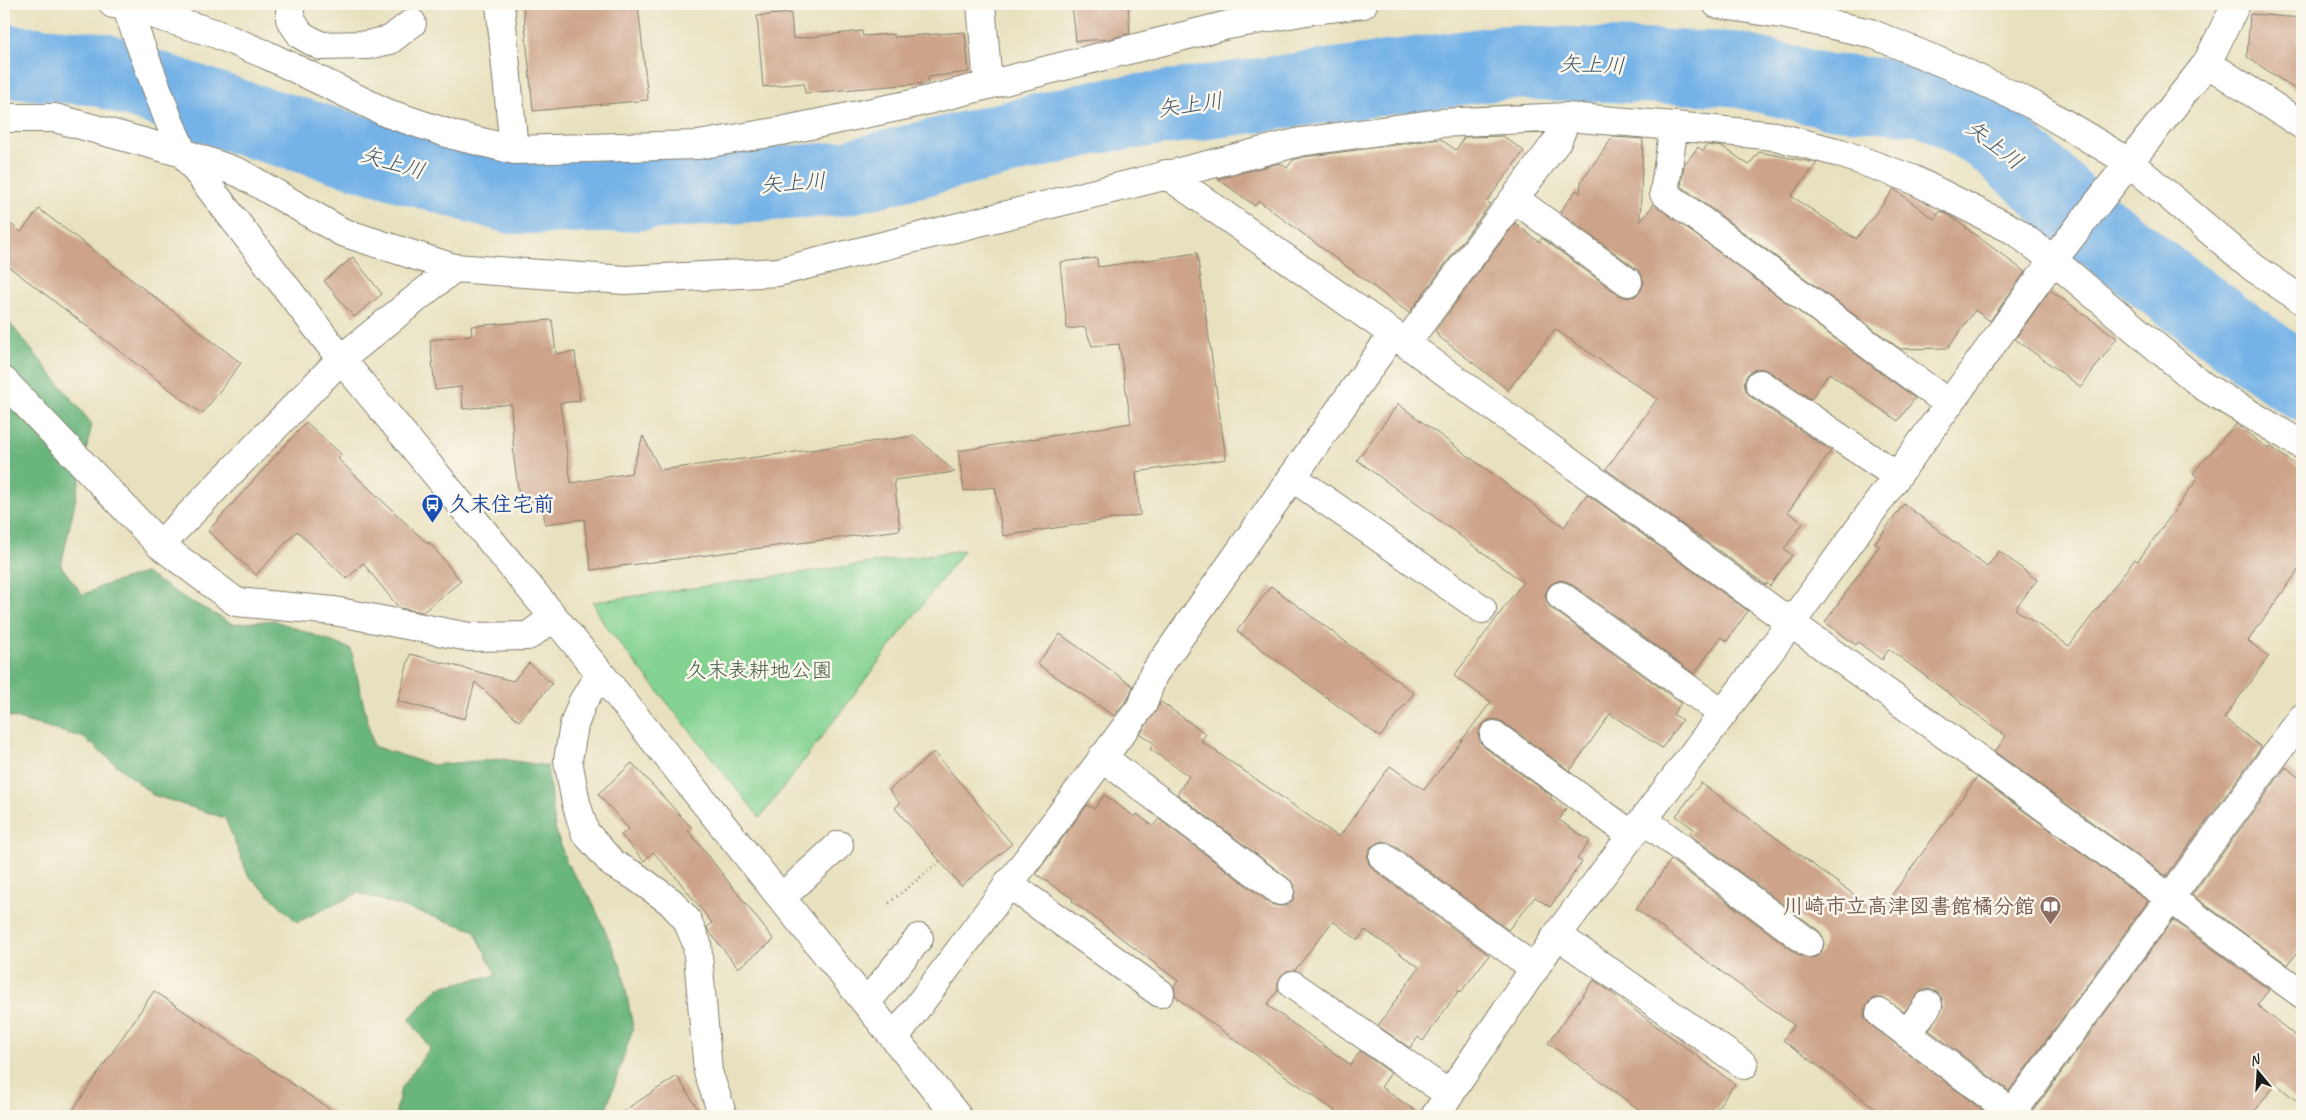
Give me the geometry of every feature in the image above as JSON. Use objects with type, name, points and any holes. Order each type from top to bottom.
[{"type":"street","points":[[120,4],[214,34],[258,52],[387,113],[453,134],[514,150],[698,145],[800,128],[912,104],[1228,25],[1312,10],[1364,4]]},
{"type":"street","points":[[120,4],[168,121],[184,153],[341,360],[600,673],[957,1116]]},
{"type":"street","points":[[290,4],[290,19],[301,35],[321,46],[368,45],[390,40],[412,23]]},
{"type":"street","points":[[500,4],[500,78],[514,150]]},
{"type":"street","points":[[981,4],[988,84]]},
{"type":"street","points":[[1717,4],[1787,15],[1870,33],[1955,68],[2033,105],[2126,166],[2254,268],[2302,300]]},
{"type":"street","points":[[1293,985],[1445,1109],[1557,935],[1791,623],[2053,260],[2207,63],[2236,4]]},
{"type":"street","points":[[2207,63],[2302,125]]},
{"type":"street","points":[[895,1037],[1143,704],[1153,675],[1292,477],[1400,338],[1515,199],[1558,140],[1567,117]]},
{"type":"street","points":[[4,118],[55,118],[184,153],[240,173],[342,232],[454,268],[625,280],[778,272],[1300,142],[1439,123],[1567,117],[1775,136],[1840,153],[1912,179],[2016,232],[2053,260],[2203,386],[2302,445]]},
{"type":"street","points":[[1674,126],[1664,193],[1949,404]]},
{"type":"street","points":[[1166,174],[1400,338],[2168,898],[2301,991]]},
{"type":"street","points":[[1515,199],[1628,282]]},
{"type":"street","points":[[160,545],[341,360],[454,268]]},
{"type":"street","points":[[4,381],[160,545],[236,602],[334,611],[469,637],[528,636],[554,617]]},
{"type":"street","points":[[1760,384],[1897,476]]},
{"type":"street","points":[[1292,477],[1482,609]]},
{"type":"street","points":[[1561,596],[1723,714]]},
{"type":"street","points":[[600,673],[582,703],[574,725],[568,760],[576,803],[585,832],[612,864],[635,876],[670,902],[687,920],[697,944],[708,1072],[723,1116]]},
{"type":"street","points":[[1880,1013],[2013,1115],[2168,898],[2302,718]]},
{"type":"street","points":[[1494,735],[1638,827],[1808,943]]},
{"type":"street","points":[[1102,757],[1280,891]]},
{"type":"street","points":[[782,897],[839,845]]},
{"type":"street","points":[[1382,858],[1536,969]]},
{"type":"street","points":[[1008,883],[1160,993]]},
{"type":"street","points":[[1557,935],[1744,1065]]},
{"type":"street","points":[[867,1002],[919,938]]},
{"type":"street","points":[[1907,1034],[1928,1005]]},
{"type":"path","points":[[889,903],[940,860]]},
{"type":"green space","points":[[4,316],[92,424],[61,566],[83,595],[102,586],[145,573],[185,598],[233,624],[274,620],[351,649],[373,746],[432,765],[501,759],[547,766],[555,828],[567,864],[591,899],[622,969],[633,1028],[604,1116],[395,1116],[401,1088],[430,1048],[409,1019],[439,987],[496,975],[474,930],[359,893],[297,922],[248,875],[225,818],[153,795],[84,738],[4,715]]},
{"type":"green space","name":"久末表耕地公園","points":[[964,550],[760,818],[604,624],[593,602]]},
{"type":"building","points":[[523,4],[638,4],[648,100],[533,111]]},
{"type":"building","points":[[1072,4],[1128,4],[1130,33],[1109,39],[1076,41]]},
{"type":"building","points":[[791,13],[793,39],[862,31],[863,36],[894,34],[894,37],[965,32],[969,72],[928,77],[928,83],[805,93],[804,83],[763,87],[757,16]]},
{"type":"building","points":[[2250,14],[2302,18],[2302,94],[2247,57]]},
{"type":"building","points":[[1503,136],[1524,151],[1487,201],[1490,204],[1409,313],[1259,201],[1255,206],[1218,179],[1280,163],[1287,168],[1293,160],[1303,157],[1440,139],[1456,150],[1464,137]]},
{"type":"building","points":[[1613,137],[1643,139],[1640,222],[1654,204],[1915,398],[1898,421],[1829,373],[1811,399],[1761,368],[1753,370],[1747,375],[1744,383],[1746,391],[1751,397],[1831,451],[1788,512],[1803,523],[1784,549],[1792,555],[1770,586],[1767,583],[1766,585],[1606,469],[1657,399],[1555,329],[1508,390],[1437,335],[1438,333],[1435,331],[1515,223],[1539,242],[1542,238],[1619,295],[1627,298],[1635,296],[1640,292],[1644,283],[1642,275],[1638,270],[1560,212],[1576,190],[1580,193],[1581,182]]},
{"type":"building","points":[[1707,145],[1723,147],[1749,165],[1759,152],[1817,163],[1791,196],[1856,239],[1894,189],[1934,219],[1940,211],[1949,215],[2025,272],[1990,321],[1975,310],[1948,348],[1900,349],[1681,186],[1684,165],[1698,147],[1703,151]]},
{"type":"building","points":[[39,209],[241,363],[202,414],[4,263],[4,219],[21,232]]},
{"type":"building","points":[[1197,253],[1226,459],[1136,472],[1140,515],[1003,536],[995,487],[964,491],[958,451],[1131,423],[1119,344],[1092,346],[1085,327],[1067,329],[1060,262],[1097,258],[1098,267]]},
{"type":"building","points":[[353,257],[382,294],[354,317],[324,281]]},
{"type":"building","points":[[2050,290],[2117,338],[2081,387],[2015,339]]},
{"type":"building","points":[[552,320],[556,354],[575,352],[580,401],[560,403],[571,483],[631,473],[643,436],[660,470],[915,436],[955,472],[894,480],[900,530],[591,570],[584,519],[545,524],[542,500],[520,503],[514,459],[511,404],[463,409],[461,387],[435,390],[430,340],[472,335],[471,326]]},
{"type":"building","points":[[1398,404],[1564,527],[1587,494],[1748,611],[1727,641],[1721,637],[1694,674],[1570,583],[1562,580],[1549,586],[1545,595],[1551,608],[1681,703],[1673,714],[1682,720],[1662,748],[1610,714],[1570,771],[1503,722],[1495,719],[1487,721],[1482,725],[1478,734],[1480,742],[1484,747],[1552,796],[1550,798],[1566,809],[1559,820],[1590,841],[1577,859],[1582,862],[1550,907],[1535,897],[1508,930],[1392,844],[1384,841],[1371,847],[1367,856],[1369,864],[1374,870],[1489,955],[1461,992],[1459,990],[1423,1041],[1418,1037],[1410,1048],[1378,1026],[1419,967],[1365,930],[1358,940],[1333,921],[1295,970],[1287,971],[1281,976],[1278,990],[1267,1005],[1351,1065],[1360,1051],[1391,1073],[1381,1087],[1420,1114],[1420,1116],[1342,1116],[1182,1002],[1175,995],[1174,986],[1178,981],[1072,901],[1073,899],[1036,874],[1087,805],[1094,809],[1104,795],[1135,817],[1137,814],[1153,826],[1159,819],[1271,904],[1286,906],[1293,900],[1295,885],[1289,879],[1177,794],[1189,776],[1150,749],[1154,743],[1140,734],[1161,702],[1206,734],[1201,741],[1339,837],[1390,766],[1424,790],[1491,702],[1454,676],[1523,582],[1357,460]]},
{"type":"building","points":[[306,422],[342,455],[338,459],[428,544],[429,542],[461,581],[423,612],[399,608],[363,563],[347,579],[297,531],[256,575],[208,531]]},
{"type":"building","points":[[2236,424],[2268,449],[2270,446],[2302,470],[2302,565],[2248,641],[2269,656],[2224,718],[2261,747],[2166,876],[1995,752],[2006,736],[1889,649],[1882,660],[1858,642],[1856,645],[1825,622],[1879,546],[1875,543],[1904,504],[1987,567],[1999,551],[2037,580],[2015,609],[2069,646],[2135,559],[2138,561],[2198,478],[2193,473]]},
{"type":"building","points":[[1271,586],[1414,693],[1380,737],[1237,631]]},
{"type":"building","points":[[1060,634],[1133,686],[1129,697],[1114,716],[1037,664]]},
{"type":"building","points":[[410,654],[513,681],[529,663],[552,684],[519,721],[475,682],[465,719],[398,701]]},
{"type":"building","points":[[934,752],[1012,844],[961,886],[895,808],[900,803],[889,790]]},
{"type":"building","points":[[632,763],[691,827],[688,830],[774,940],[738,968],[708,930],[707,927],[712,923],[675,876],[653,852],[644,861],[621,835],[629,829],[598,794]]},
{"type":"building","points":[[2286,767],[2302,780],[2302,946],[2288,965],[2192,895]]},
{"type":"building","points":[[1977,777],[2148,901],[2009,1091],[1929,1030],[1943,1007],[1942,998],[1937,992],[1929,989],[1921,991],[1904,1012],[1882,998],[1874,998],[1867,1004],[1864,1012],[1865,1019],[1871,1025],[1990,1116],[1886,1116],[1783,1040],[1794,1025],[1636,909],[1671,860],[1800,956],[1807,958],[1815,957],[1821,953],[1824,945],[1823,937],[1819,931],[1689,834],[1694,829],[1676,816],[1701,783],[1879,913]]},
{"type":"building","points":[[2173,920],[2269,990],[2257,1005],[2302,1041],[2302,1105],[2276,1084],[2251,1116],[2031,1116],[2031,1114]]},
{"type":"building","points":[[1594,980],[1735,1084],[1711,1116],[1648,1116],[1548,1043]]},
{"type":"building","points":[[154,991],[340,1116],[69,1116]]},
{"type":"building","points":[[677,1076],[702,1116],[616,1116]]},
{"type":"waterway","name":"矢上川","points":[[4,61],[100,69],[245,119],[512,197],[601,196],[840,179],[1096,117],[1506,62],[1733,69],[1827,91],[1928,99],[1987,133],[2037,176],[2073,211],[2180,294],[2302,383]]},
{"type":"place","name":"久末住宅前","points":[[433,523]]},
{"type":"place","name":"川崎市立高津図書館橘分館","points":[[2051,925]]}]
